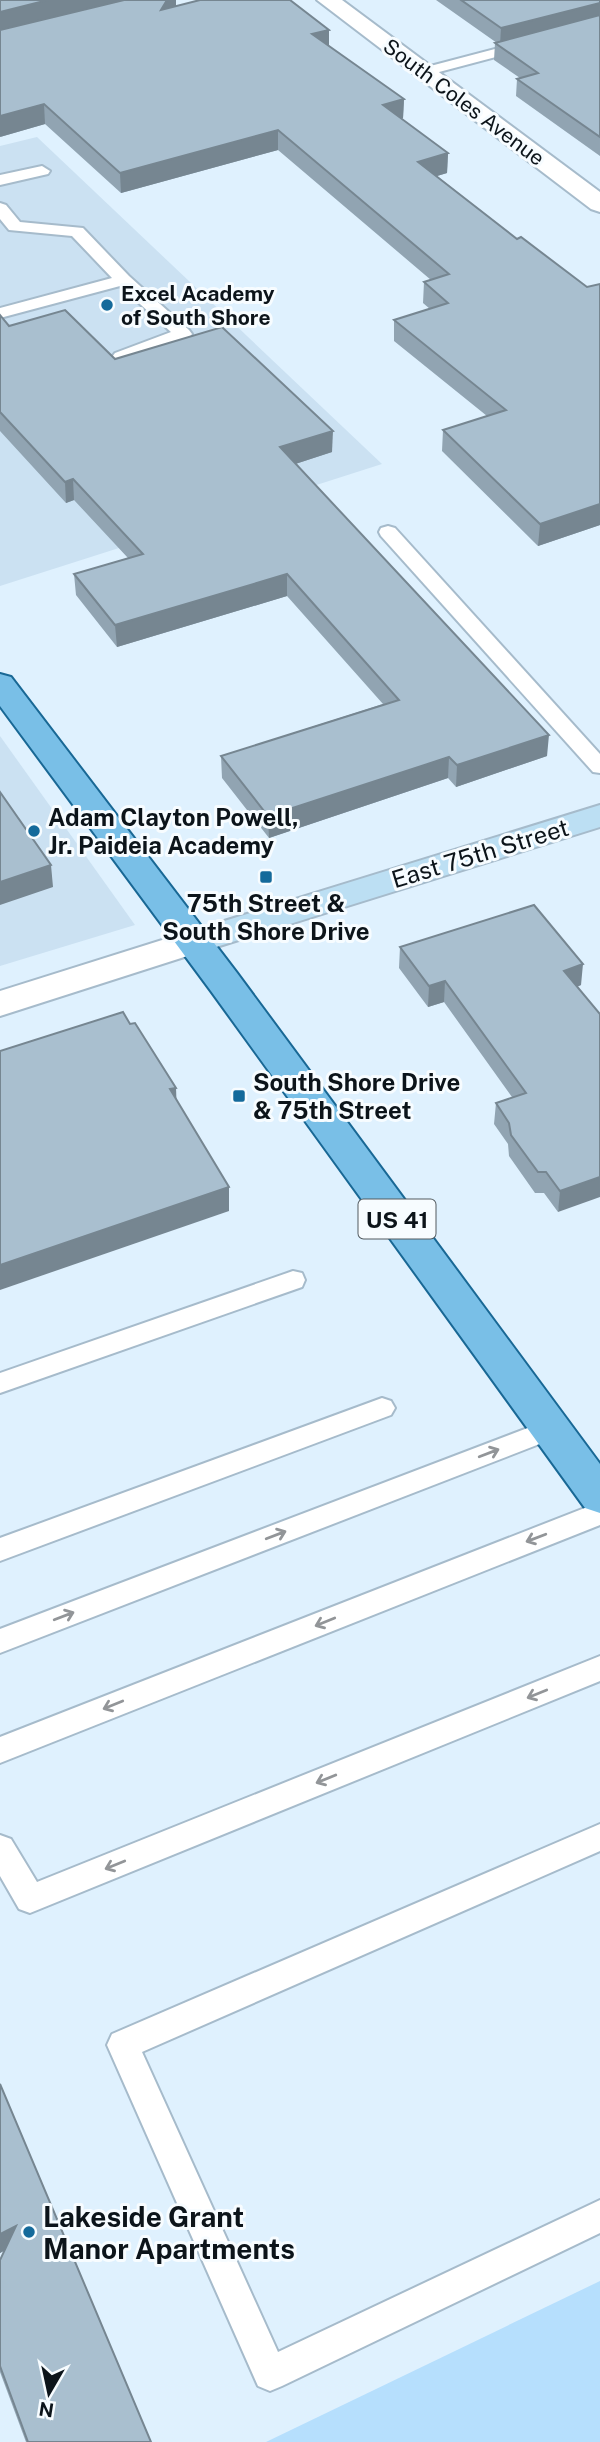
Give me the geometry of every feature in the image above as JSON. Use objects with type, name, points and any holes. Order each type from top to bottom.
[{"type":"main road","name":"US 41","points":[[0,684],[194,942],[598,1492]]},
{"type":"main road","name":"East 75th Street","points":[[194,942],[600,816]]},
{"type":"street","name":"South Coles Avenue","points":[[328,0],[600,204]]},
{"type":"street","name":"East 75th Street","points":[[0,1004],[194,942]]},
{"type":"lane","points":[[424,72],[538,41]]},
{"type":"lane","points":[[0,180],[42,171]]},
{"type":"lane","points":[[0,208],[15,227],[77,231],[123,280],[183,334],[121,357]]},
{"type":"lane","points":[[0,313],[123,280]]},
{"type":"lane","points":[[387,532],[600,767]]},
{"type":"lane","points":[[0,1383],[293,1280]]},
{"type":"lane","points":[[0,1550],[382,1408]]},
{"type":"lane","points":[[0,1640],[551,1429]]},
{"type":"lane","points":[[0,1750],[598,1492]]},
{"type":"lane","points":[[0,1848],[30,1899],[600,1668]]},
{"type":"lane","points":[[600,1838],[123,2045],[271,2374],[600,2216]]},
{"type":"shaded area","name":"Excel Academy of South Shore","points":[[37,137],[382,464],[0,586],[0,146]]},
{"type":"shaded area","name":"Adam Clayton Powell, Jr. Paideia Academy","points":[[0,736],[135,925],[0,966]]},
{"type":"shaded area","points":[[600,2281],[600,2442],[266,2442]]},
{"type":"building","points":[[0,0],[48,0],[0,12]]},
{"type":"building","points":[[124,0],[167,0],[161,10],[200,0],[290,0],[329,30],[312,34],[404,99],[383,105],[448,153],[418,162],[517,239],[521,237],[587,287],[600,284],[600,504],[540,524],[443,430],[506,410],[394,320],[448,303],[424,282],[449,274],[278,130],[120,173],[44,104],[0,116],[0,30]]},
{"type":"building","points":[[461,0],[600,0],[600,3],[501,28]]},
{"type":"building","points":[[600,15],[600,137],[517,79],[538,73],[495,43]]},
{"type":"building","points":[[65,310],[115,359],[222,327],[333,431],[280,447],[549,735],[457,765],[449,757],[268,816],[221,756],[399,700],[287,574],[115,625],[74,574],[143,554],[73,479],[65,482],[0,412],[0,315],[9,326]]},
{"type":"building","points":[[0,792],[51,865],[0,882]]},
{"type":"building","points":[[534,905],[583,964],[564,971],[600,1014],[600,1177],[560,1191],[546,1172],[538,1172],[511,1135],[509,1123],[496,1103],[526,1093],[445,981],[429,986],[400,947]]},
{"type":"building","points":[[123,1012],[130,1024],[135,1023],[176,1088],[170,1089],[229,1187],[0,1265],[0,1051]]},
{"type":"building","name":"Lakeside Grant Manor Apartments","points":[[0,2084],[151,2442],[28,2442],[0,2366],[0,2260],[16,2226],[0,2234]]},
{"type":"place","name":"Excel Academy of South Shore","points":[[107,305]]},
{"type":"place","name":"Adam Clayton Powell, Jr. Paideia Academy","points":[[34,831]]},
{"type":"place","name":"75th Street & South Shore Drive","points":[[266,877]]},
{"type":"place","name":"South Shore Drive & 75th Street","points":[[239,1096]]},
{"type":"place","name":"Lakeside Grant Manor Apartments","points":[[29,2232]]}]
